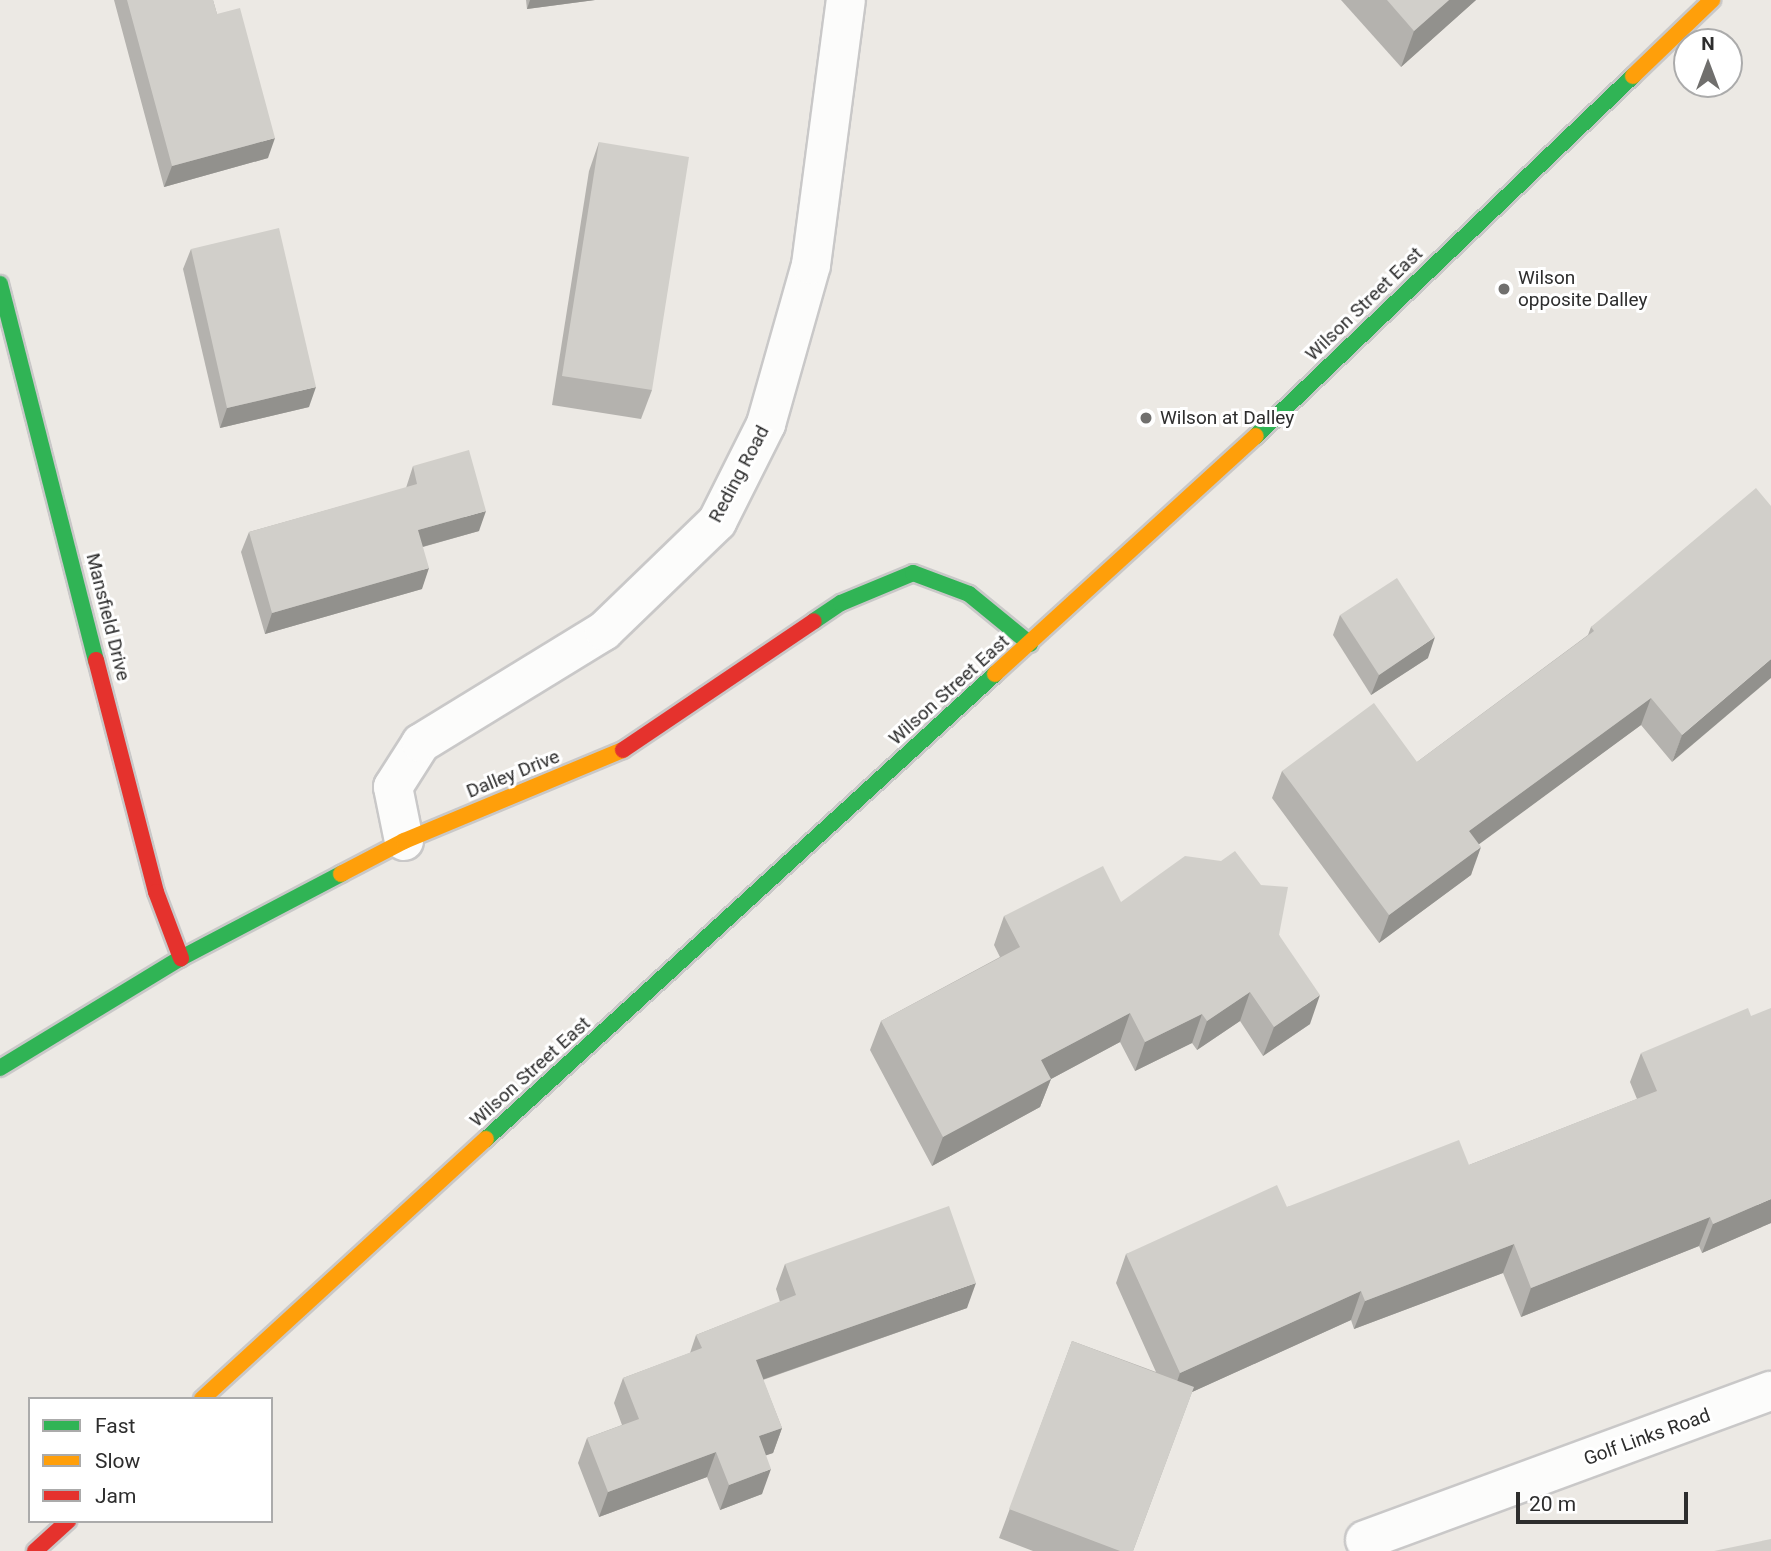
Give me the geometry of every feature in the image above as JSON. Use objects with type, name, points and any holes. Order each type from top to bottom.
[{"type":"main road","name":"Wilson Street East","points":[[204,1397],[1263,429],[1712,0]]},
{"type":"main road","name":"Mansfield Drive","points":[[0,284],[156,892],[181,958]]},
{"type":"main road","name":"Dalley Drive","points":[[0,1068],[181,958],[404,841],[620,752],[841,603],[913,573],[969,594],[1030,644]]},
{"type":"main road","points":[[35,1551],[66,1523]]},
{"type":"street","name":"Reding Road","points":[[404,841],[393,787],[421,743],[604,631],[718,522],[766,424],[810,265],[846,0]]},
{"type":"street","name":"Golf Links Road","points":[[1365,1540],[1771,1391]]},
{"type":"building","points":[[127,0],[213,0],[217,14],[240,8],[275,138],[172,166]]},
{"type":"building","points":[[1387,0],[1449,0],[1414,31]]},
{"type":"building","points":[[599,142],[689,157],[652,390],[562,376]]},
{"type":"building","points":[[279,228],[316,387],[227,408],[191,249]]},
{"type":"building","points":[[469,450],[486,511],[418,530],[429,568],[272,613],[249,532],[417,484],[413,466]]},
{"type":"building","points":[[1756,488],[1771,506],[1771,659],[1682,735],[1651,698],[1469,831],[1481,847],[1389,915],[1282,771],[1374,703],[1417,762],[1594,631],[1591,627]]},
{"type":"building","points":[[1397,578],[1435,637],[1379,675],[1340,615]]},
{"type":"building","points":[[1235,851],[1261,885],[1288,887],[1279,935],[1320,995],[1274,1027],[1250,992],[1207,1021],[1202,1014],[1145,1042],[1130,1013],[1041,1060],[1051,1079],[943,1137],[881,1021],[1020,947],[1004,916],[1103,866],[1121,902],[1185,856],[1221,861]]},
{"type":"building","points":[[1748,1008],[1751,1016],[1771,1008],[1771,1199],[1713,1224],[1710,1217],[1531,1288],[1514,1244],[1365,1301],[1361,1291],[1180,1373],[1126,1254],[1277,1185],[1287,1207],[1459,1140],[1469,1165],[1657,1091],[1641,1053]]},
{"type":"building","points":[[949,1206],[976,1283],[756,1360],[782,1428],[759,1436],[771,1469],[729,1485],[716,1452],[608,1492],[587,1438],[639,1419],[623,1378],[702,1348],[696,1335],[796,1295],[785,1264]]},
{"type":"building","points":[[1072,1341],[1194,1387],[1133,1551],[1120,1551],[1009,1509]]},
{"type":"building","points":[[1771,1539],[1771,1551],[1714,1551]]},
{"type":"traffic: fast","points":[[1256,436],[1633,76]]},
{"type":"traffic: fast","points":[[0,284],[96,660]]},
{"type":"traffic: fast","points":[[814,621],[841,603],[913,573],[969,594],[1030,644]]},
{"type":"traffic: fast","points":[[486,1139],[995,674]]},
{"type":"traffic: fast","points":[[0,1068],[181,958],[341,874]]},
{"type":"traffic: slow","points":[[1633,76],[1712,0]]},
{"type":"traffic: slow","points":[[995,674],[1256,436]]},
{"type":"traffic: slow","points":[[341,874],[404,841],[623,750]]},
{"type":"traffic: slow","points":[[204,1397],[486,1139]]},
{"type":"traffic: jam","points":[[623,750],[814,621]]},
{"type":"traffic: jam","points":[[96,660],[156,892],[181,958]]},
{"type":"traffic: jam","points":[[35,1551],[66,1523]]},
{"type":"place","name":"Wilson opposite Dalley","points":[[1504,289]]},
{"type":"place","name":"Wilson at Dalley","points":[[1146,418]]}]
